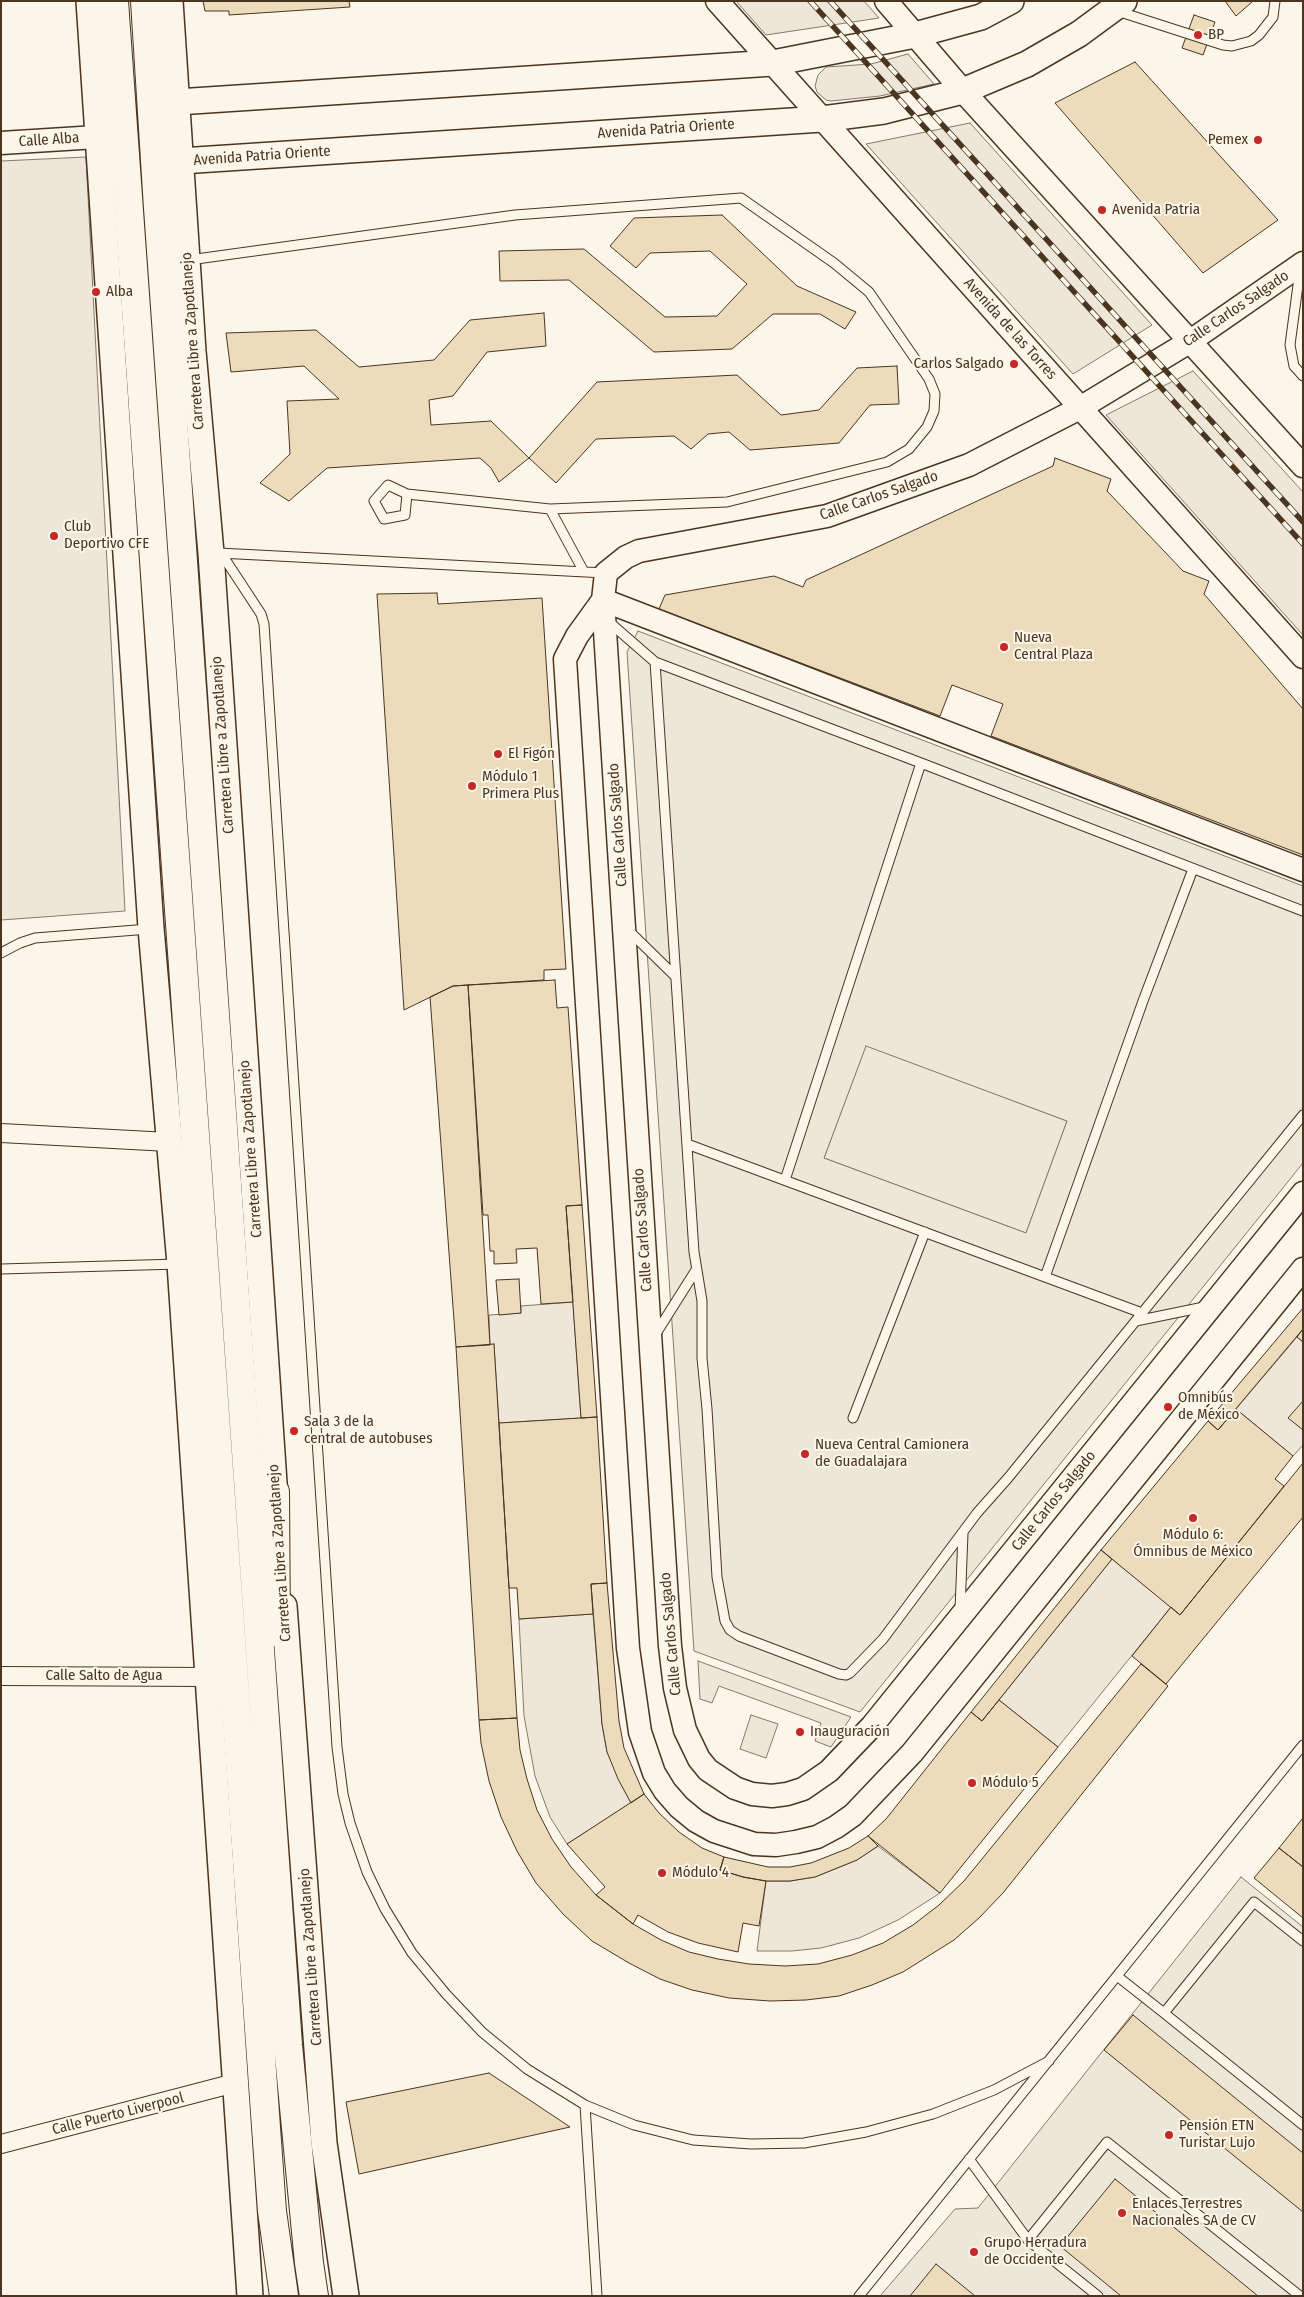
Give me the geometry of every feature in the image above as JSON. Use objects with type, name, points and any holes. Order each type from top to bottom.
[{"type":"main road","points":[[89,1],[152,928],[180,1264],[206,1676],[250,2296]]},
{"type":"main road","points":[[114,1],[130,206],[168,783],[270,2191],[284,2296]]},
{"type":"main road","name":"Carretera Libre a Zapotlanejo","points":[[145,1],[158,218],[288,2045],[309,2263],[314,2296]]},
{"type":"main road","name":"Carretera Libre a Zapotlanejo","points":[[170,1],[187,260],[216,553],[275,1492],[324,2143],[346,2296]]},
{"type":"main road","points":[[177,102],[773,64],[915,35],[981,17],[1011,1]]},
{"type":"main road","name":"Avenida Patria Oriente","points":[[181,162],[822,119],[884,111],[964,91],[1027,64],[1079,34],[1118,6]]},
{"type":"main road","points":[[270,1791],[276,1632],[275,1492]]},
{"type":"street","name":"Avenida de las Torres","points":[[718,1],[1303,656]]},
{"type":"street","points":[[886,1],[1188,342],[1303,466]]},
{"type":"street","name":"Calle Alba","points":[[1,143],[97,137]]},
{"type":"street","name":"Calle Carlos Salgado","points":[[1302,264],[1188,342],[1080,408],[969,465],[827,516],[638,550],[606,573],[603,606],[650,1343],[675,1688],[685,1730],[699,1758],[708,1770],[725,1783],[752,1794],[772,1796],[803,1789],[830,1771],[872,1726],[1303,1193]]},
{"type":"street","points":[[1303,870],[603,606],[577,636],[565,660],[629,1657],[638,1722],[646,1754],[654,1773],[665,1791],[679,1807],[696,1821],[714,1831],[747,1842],[776,1845],[817,1837],[853,1815],[912,1752],[1303,1269]]},
{"type":"street","points":[[1,1133],[169,1142]]},
{"type":"street","name":"Calle Salto de Agua","points":[[1,1676],[206,1676]]},
{"type":"street","name":"Calle Puerto Liverpool","points":[[1,2144],[235,2083]]},
{"type":"lane","points":[[1118,6],[1223,45],[1232,46],[1242,44],[1260,35],[1273,16],[1275,1]]},
{"type":"lane","points":[[187,260],[515,214],[741,198],[834,263],[869,292],[929,379],[935,394],[934,411],[927,427],[909,449],[887,462],[727,502],[550,509],[407,494]]},
{"type":"lane","points":[[1302,264],[1290,345],[1294,366],[1303,376]]},
{"type":"lane","points":[[550,509],[584,572]]},
{"type":"lane","points":[[216,553],[606,573]]},
{"type":"lane","points":[[216,553],[261,614],[264,624],[335,1717],[343,1794],[350,1823],[367,1872],[385,1909],[412,1953],[446,1994],[482,2032],[527,2070],[585,2105],[634,2125],[694,2140],[750,2144],[804,2143],[866,2132],[933,2114],[994,2090],[1049,2061]]},
{"type":"lane","points":[[603,606],[616,630],[655,662],[1303,911]]},
{"type":"lane","points":[[655,662],[696,1270],[702,1301],[702,1358],[707,1409],[717,1577],[725,1621],[730,1630],[740,1636],[846,1675],[883,1639],[977,1513],[1008,1478],[1303,1115]]},
{"type":"lane","points":[[785,1180],[922,763]]},
{"type":"lane","points":[[1045,1277],[1143,1001],[1193,869]]},
{"type":"lane","points":[[624,926],[676,977]]},
{"type":"lane","points":[[1,953],[35,938],[152,928]]},
{"type":"lane","points":[[687,1144],[1045,1277],[1139,1317],[1211,1306]]},
{"type":"lane","points":[[853,1418],[925,1232]]},
{"type":"lane","points":[[1,1268],[180,1264]]},
{"type":"lane","points":[[650,1343],[696,1270]]},
{"type":"lane","points":[[960,1618],[963,1533]]},
{"type":"lane","points":[[861,2295],[1303,1745]]},
{"type":"lane","points":[[1164,2013],[1254,1902],[1303,1941]]},
{"type":"lane","points":[[1117,1976],[1303,2125]]},
{"type":"lane","points":[[585,2105],[598,2296]]},
{"type":"lane","points":[[1028,2240],[1107,2142],[1300,2296]]},
{"type":"lane","points":[[969,2159],[1028,2240],[1098,2296]]},
{"type":"shaded area","points":[[736,1],[864,1],[879,18],[766,35]]},
{"type":"shaded area","points":[[908,54],[934,84],[880,96],[831,101],[826,100],[817,92],[815,86],[818,75],[826,67],[871,64]]},
{"type":"shaded area","points":[[970,123],[1152,325],[1073,374],[866,144]]},
{"type":"shaded area","name":"Club Deportivo CFE","points":[[86,157],[125,911],[1,920],[1,161]]},
{"type":"shaded area","points":[[1193,371],[1303,492],[1303,635],[1106,415]]},
{"type":"shaded area","points":[[638,631],[1303,886],[1303,1163],[860,1712],[694,1651],[627,652]],"holes":[[[866,1046],[1067,1121],[1026,1233],[824,1158]]]},
{"type":"shaded area","points":[[866,1045],[1067,1121],[1026,1233],[824,1158]]},
{"type":"shaded area","points":[[573,1302],[581,1418],[499,1423],[494,1345],[490,1345],[489,1315],[521,1313],[521,1306]]},
{"type":"shaded area","points":[[1297,1337],[1303,1342],[1303,1445],[1293,1456],[1236,1409]]},
{"type":"shaded area","points":[[1112,1559],[1171,1607],[1058,1747],[999,1700]]},
{"type":"shaded area","points":[[593,1614],[602,1724],[607,1752],[631,1803],[567,1844],[550,1817],[535,1776],[524,1716],[519,1619]]},
{"type":"shaded area","points":[[698,1661],[851,1717],[831,1747],[815,1741],[821,1723],[719,1686],[712,1703],[700,1699]]},
{"type":"shaded area","points":[[751,1715],[778,1724],[766,1758],[740,1749]]},
{"type":"shaded area","points":[[878,1846],[940,1893],[898,1920],[859,1938],[821,1948],[792,1951],[757,1951],[766,1881],[790,1881],[815,1877],[857,1860]]},
{"type":"shaded area","name":"Pensión ETN Turistar Lujo","points":[[1241,1877],[1303,1927],[1303,2296],[880,2296],[955,2209],[978,2208]]},
{"type":"building","points":[[203,1],[349,1],[350,7],[229,15],[229,11],[205,11]]},
{"type":"building","name":"BP","points":[[1225,1],[1253,1],[1236,16]]},
{"type":"building","name":"BP","points":[[1194,15],[1215,22],[1203,55],[1182,48]]},
{"type":"building","points":[[1135,62],[1278,220],[1203,273],[1055,103]]},
{"type":"building","points":[[722,215],[797,286],[856,312],[845,329],[820,314],[773,314],[732,349],[654,352],[569,280],[500,281],[499,251],[584,249],[665,317],[717,316],[747,284],[710,251],[650,253],[636,268],[610,246],[634,218]]},
{"type":"building","points":[[544,313],[546,346],[487,352],[453,396],[429,400],[431,425],[491,421],[529,458],[499,482],[491,468],[480,458],[327,468],[289,501],[260,483],[290,454],[287,401],[339,399],[304,366],[231,372],[226,333],[316,330],[359,367],[434,360],[470,320]]},
{"type":"building","points":[[897,366],[899,404],[870,405],[839,443],[750,450],[729,432],[708,434],[691,449],[674,436],[596,439],[556,483],[529,458],[597,382],[737,375],[781,415],[819,410],[857,368]]},
{"type":"building","name":"Nueva Central Plaza","points":[[1055,458],[1111,479],[1107,491],[1183,571],[1209,581],[1204,594],[1303,709],[1303,855],[991,736],[1003,704],[952,685],[940,716],[659,609],[665,595],[774,576],[803,587],[806,580],[1053,466]]},
{"type":"building","name":"Módulo 1 Primera Plus","points":[[437,593],[438,604],[542,598],[566,969],[544,970],[544,980],[453,986],[404,1010],[377,594]]},
{"type":"building","points":[[555,980],[557,1008],[568,1007],[582,1205],[566,1206],[573,1302],[541,1304],[537,1248],[516,1249],[517,1263],[494,1264],[494,1251],[490,1251],[488,1215],[483,1215],[468,985]]},
{"type":"building","points":[[468,985],[490,1345],[456,1347],[430,997],[453,986]]},
{"type":"building","points":[[582,1205],[597,1417],[581,1418],[566,1206]]},
{"type":"building","points":[[519,1279],[521,1313],[499,1315],[496,1280]]},
{"type":"building","points":[[1303,1308],[1303,1329],[1218,1430],[1208,1421]]},
{"type":"building","points":[[1303,1329],[1303,1342],[1297,1337]]},
{"type":"building","points":[[494,1344],[517,1718],[479,1720],[456,1347]]},
{"type":"building","points":[[1303,1401],[1303,1430],[1288,1418]]},
{"type":"building","name":"Módulo 6: Ómnibus de México","points":[[1236,1409],[1293,1456],[1275,1479],[1284,1486],[1180,1615],[1101,1550],[1208,1421],[1218,1430]]},
{"type":"building","points":[[597,1417],[607,1583],[591,1584],[593,1614],[519,1619],[517,1588],[509,1588],[499,1423]]},
{"type":"building","points":[[1303,1463],[1303,1517],[1166,1684],[1132,1656],[1171,1607],[1180,1615]]},
{"type":"building","points":[[1101,1550],[1112,1559],[982,1721],[971,1712]]},
{"type":"building","points":[[607,1583],[619,1721],[624,1748],[644,1794],[631,1803],[618,1779],[607,1752],[602,1724],[591,1584]]},
{"type":"building","points":[[1141,1664],[1168,1686],[1003,1893],[979,1918],[954,1940],[903,1972],[839,1996],[806,2000],[770,2001],[729,1998],[692,1990],[660,1979],[592,1941],[563,1914],[536,1883],[517,1851],[501,1817],[489,1781],[481,1743],[479,1720],[517,1718],[520,1750],[527,1779],[537,1810],[552,1839],[571,1867],[596,1895],[633,1924],[661,1940],[689,1952],[718,1959],[749,1964],[785,1966],[818,1964],[852,1955],[883,1943],[913,1925],[939,1905],[964,1881]]},
{"type":"building","name":"Módulo 5","points":[[999,1700],[1058,1747],[940,1893],[868,1836],[886,1819],[971,1712],[982,1721]]},
{"type":"building","name":"Módulo 4","points":[[644,1794],[659,1813],[679,1832],[702,1848],[724,1857],[720,1870],[766,1881],[759,1926],[743,1923],[738,1952],[698,1943],[668,1932],[638,1915],[633,1924],[596,1895],[605,1887],[567,1844]]},
{"type":"building","points":[[1303,1818],[1303,1867],[1279,1848]]},
{"type":"building","points":[[868,1836],[878,1846],[857,1860],[815,1877],[790,1881],[766,1881],[720,1870],[724,1857],[768,1867],[790,1867],[811,1863],[849,1848]]},
{"type":"building","points":[[1279,1848],[1303,1867],[1303,1918],[1254,1878]]},
{"type":"building","points":[[1133,2015],[1303,2153],[1303,2212],[1104,2050]]},
{"type":"building","points":[[489,2073],[570,2127],[359,2174],[346,2102]]},
{"type":"building","name":"Enlaces Terrestres Nacionales SA de CV","points":[[1115,2179],[1258,2296],[1121,2296],[1060,2246]]},
{"type":"building","points":[[936,2264],[975,2296],[910,2296]]},
{"type":"railway","points":[[810,1],[1303,544]]},
{"type":"railway","points":[[830,1],[1303,522]]},
{"type":"place","name":"BP","points":[[1198,35]]},
{"type":"place","name":"Pemex","points":[[1258,140]]},
{"type":"place","name":"Avenida Patria","points":[[1102,210]]},
{"type":"place","name":"Alba","points":[[96,292]]},
{"type":"place","name":"Carlos Salgado","points":[[1014,364]]},
{"type":"place","name":"Club Deportivo CFE","points":[[54,536]]},
{"type":"place","name":"Nueva Central Plaza","points":[[1004,647]]},
{"type":"place","name":"El Figón","points":[[498,754]]},
{"type":"place","name":"Módulo 1 Primera Plus","points":[[472,786]]},
{"type":"place","name":"Omnibús de México","points":[[1168,1407]]},
{"type":"place","name":"Sala 3 de la central de autobuses","points":[[294,1431]]},
{"type":"place","name":"Nueva Central Camionera de Guadalajara","points":[[805,1454]]},
{"type":"place","name":"Módulo 6: Ómnibus de México","points":[[1193,1518]]},
{"type":"place","name":"Inauguración","points":[[800,1732]]},
{"type":"place","name":"Módulo 5","points":[[972,1783]]},
{"type":"place","name":"Módulo 4","points":[[662,1873]]},
{"type":"place","name":"Pensión ETN Turistar Lujo","points":[[1169,2135]]},
{"type":"place","name":"Enlaces Terrestres Nacionales SA de CV","points":[[1122,2213]]},
{"type":"place","name":"Grupo Herradura de Occidente","points":[[974,2252]]}]
